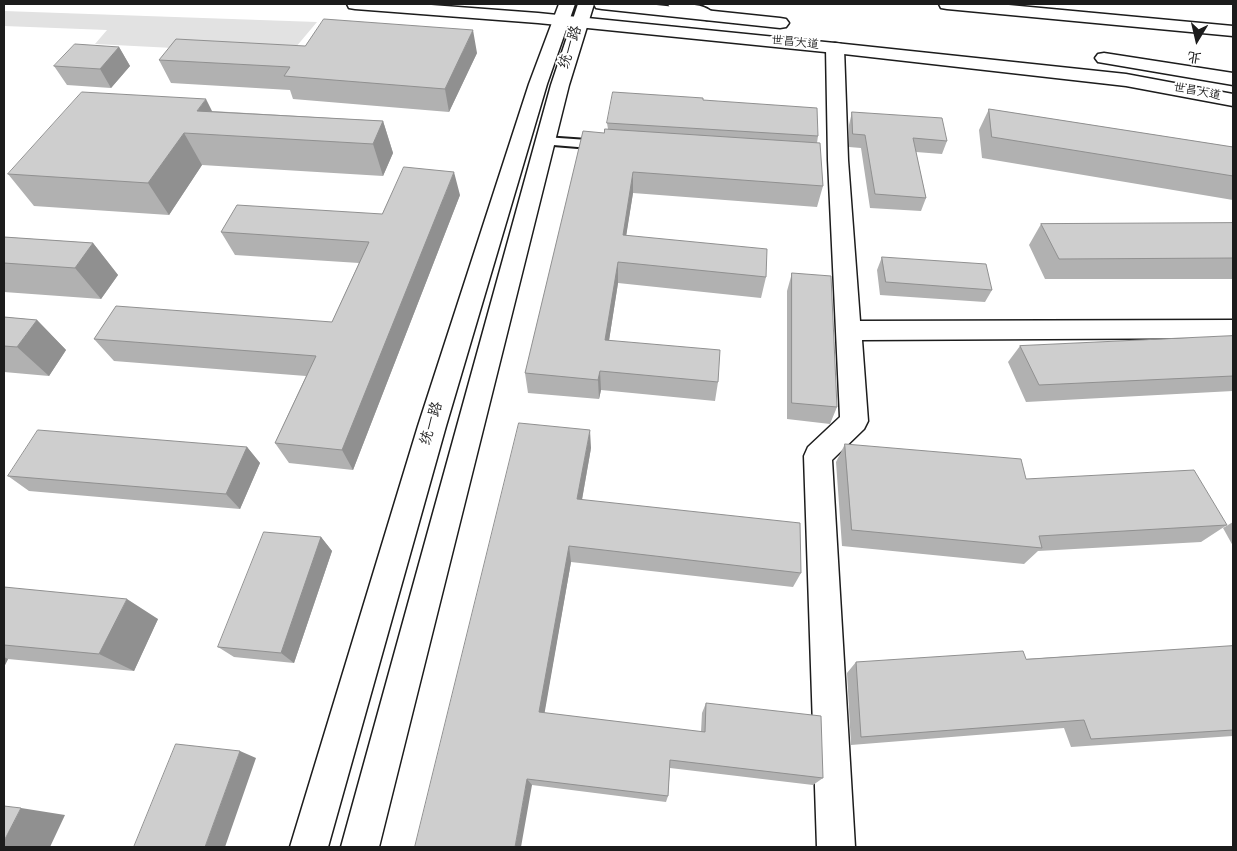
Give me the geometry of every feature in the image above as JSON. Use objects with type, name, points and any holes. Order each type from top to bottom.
[{"type":"main road","name":"世昌大道","points":[[355,4],[573,12],[835,48],[1126,80],[1233,100]]},
{"type":"main road","name":"世昌大道","points":[[602,4],[795,25]]},
{"type":"main road","points":[[676,4],[707,15]]},
{"type":"main road","points":[[947,4],[1233,31]]},
{"type":"main road","name":"统一路","points":[[360,847],[560,85],[573,12]]},
{"type":"main road","name":"统一路","points":[[309,847],[432,426],[518,146],[573,12]]},
{"type":"main road","points":[[835,48],[834,160],[854,421],[818,456],[836,847]]},
{"type":"main road","name":"世昌大道","points":[[1089,56],[1128,60],[1233,79]]},
{"type":"main road","points":[[848,331],[1233,328]]},
{"type":"lane","points":[[545,141],[614,146]]},
{"type":"shaded area","points":[[4,11],[317,22],[290,54],[95,44],[107,30],[4,26]]},
{"type":"building","points":[[324,19],[473,30],[445,89],[284,76],[290,67],[159,60],[176,39],[305,46]]},
{"type":"building","points":[[75,44],[119,47],[100,69],[54,66]]},
{"type":"building","points":[[82,92],[206,99],[197,111],[383,121],[373,144],[184,133],[148,183],[8,174]]},
{"type":"building","points":[[613,92],[817,108],[818,136],[607,123]]},
{"type":"building","points":[[989,109],[1233,147],[1233,176],[992,137]]},
{"type":"building","points":[[852,112],[942,118],[947,141],[913,138],[926,198],[875,194],[865,135],[853,134]]},
{"type":"building","points":[[605,129],[820,143],[823,186],[633,172],[623,235],[767,249],[766,277],[618,262],[605,340],[720,350],[718,382],[600,371],[598,380],[525,373],[583,131],[604,133]]},
{"type":"building","points":[[404,167],[454,172],[342,450],[275,443],[316,356],[94,339],[116,306],[332,322],[369,242],[221,232],[237,205],[382,214]]},
{"type":"building","points":[[1233,223],[1233,258],[1059,259],[1041,224]]},
{"type":"building","points":[[4,237],[93,243],[75,268],[4,263]]},
{"type":"building","points":[[882,257],[986,264],[992,290],[886,282]]},
{"type":"building","points":[[792,273],[831,276],[837,407],[792,403]]},
{"type":"building","points":[[4,317],[37,320],[17,347],[4,346]]},
{"type":"building","points":[[1233,336],[1233,376],[1039,385],[1020,346]]},
{"type":"building","points":[[519,423],[590,430],[577,499],[800,523],[801,573],[569,546],[539,712],[705,732],[706,703],[821,716],[823,778],[670,760],[668,796],[527,779],[515,847],[415,847]]},
{"type":"building","points":[[38,430],[247,447],[226,494],[8,476]]},
{"type":"building","points":[[845,444],[1021,459],[1026,479],[1194,470],[1227,525],[1039,536],[1042,548],[852,530]]},
{"type":"building","points":[[264,532],[321,537],[281,653],[218,647]]},
{"type":"building","points":[[4,587],[127,599],[99,654],[4,645]]},
{"type":"building","points":[[1233,646],[1233,730],[1091,739],[1084,720],[861,737],[856,662],[1023,651],[1026,659]]},
{"type":"building","points":[[176,744],[240,751],[205,847],[134,847]]},
{"type":"building","points":[[4,806],[21,808],[4,841]]}]
